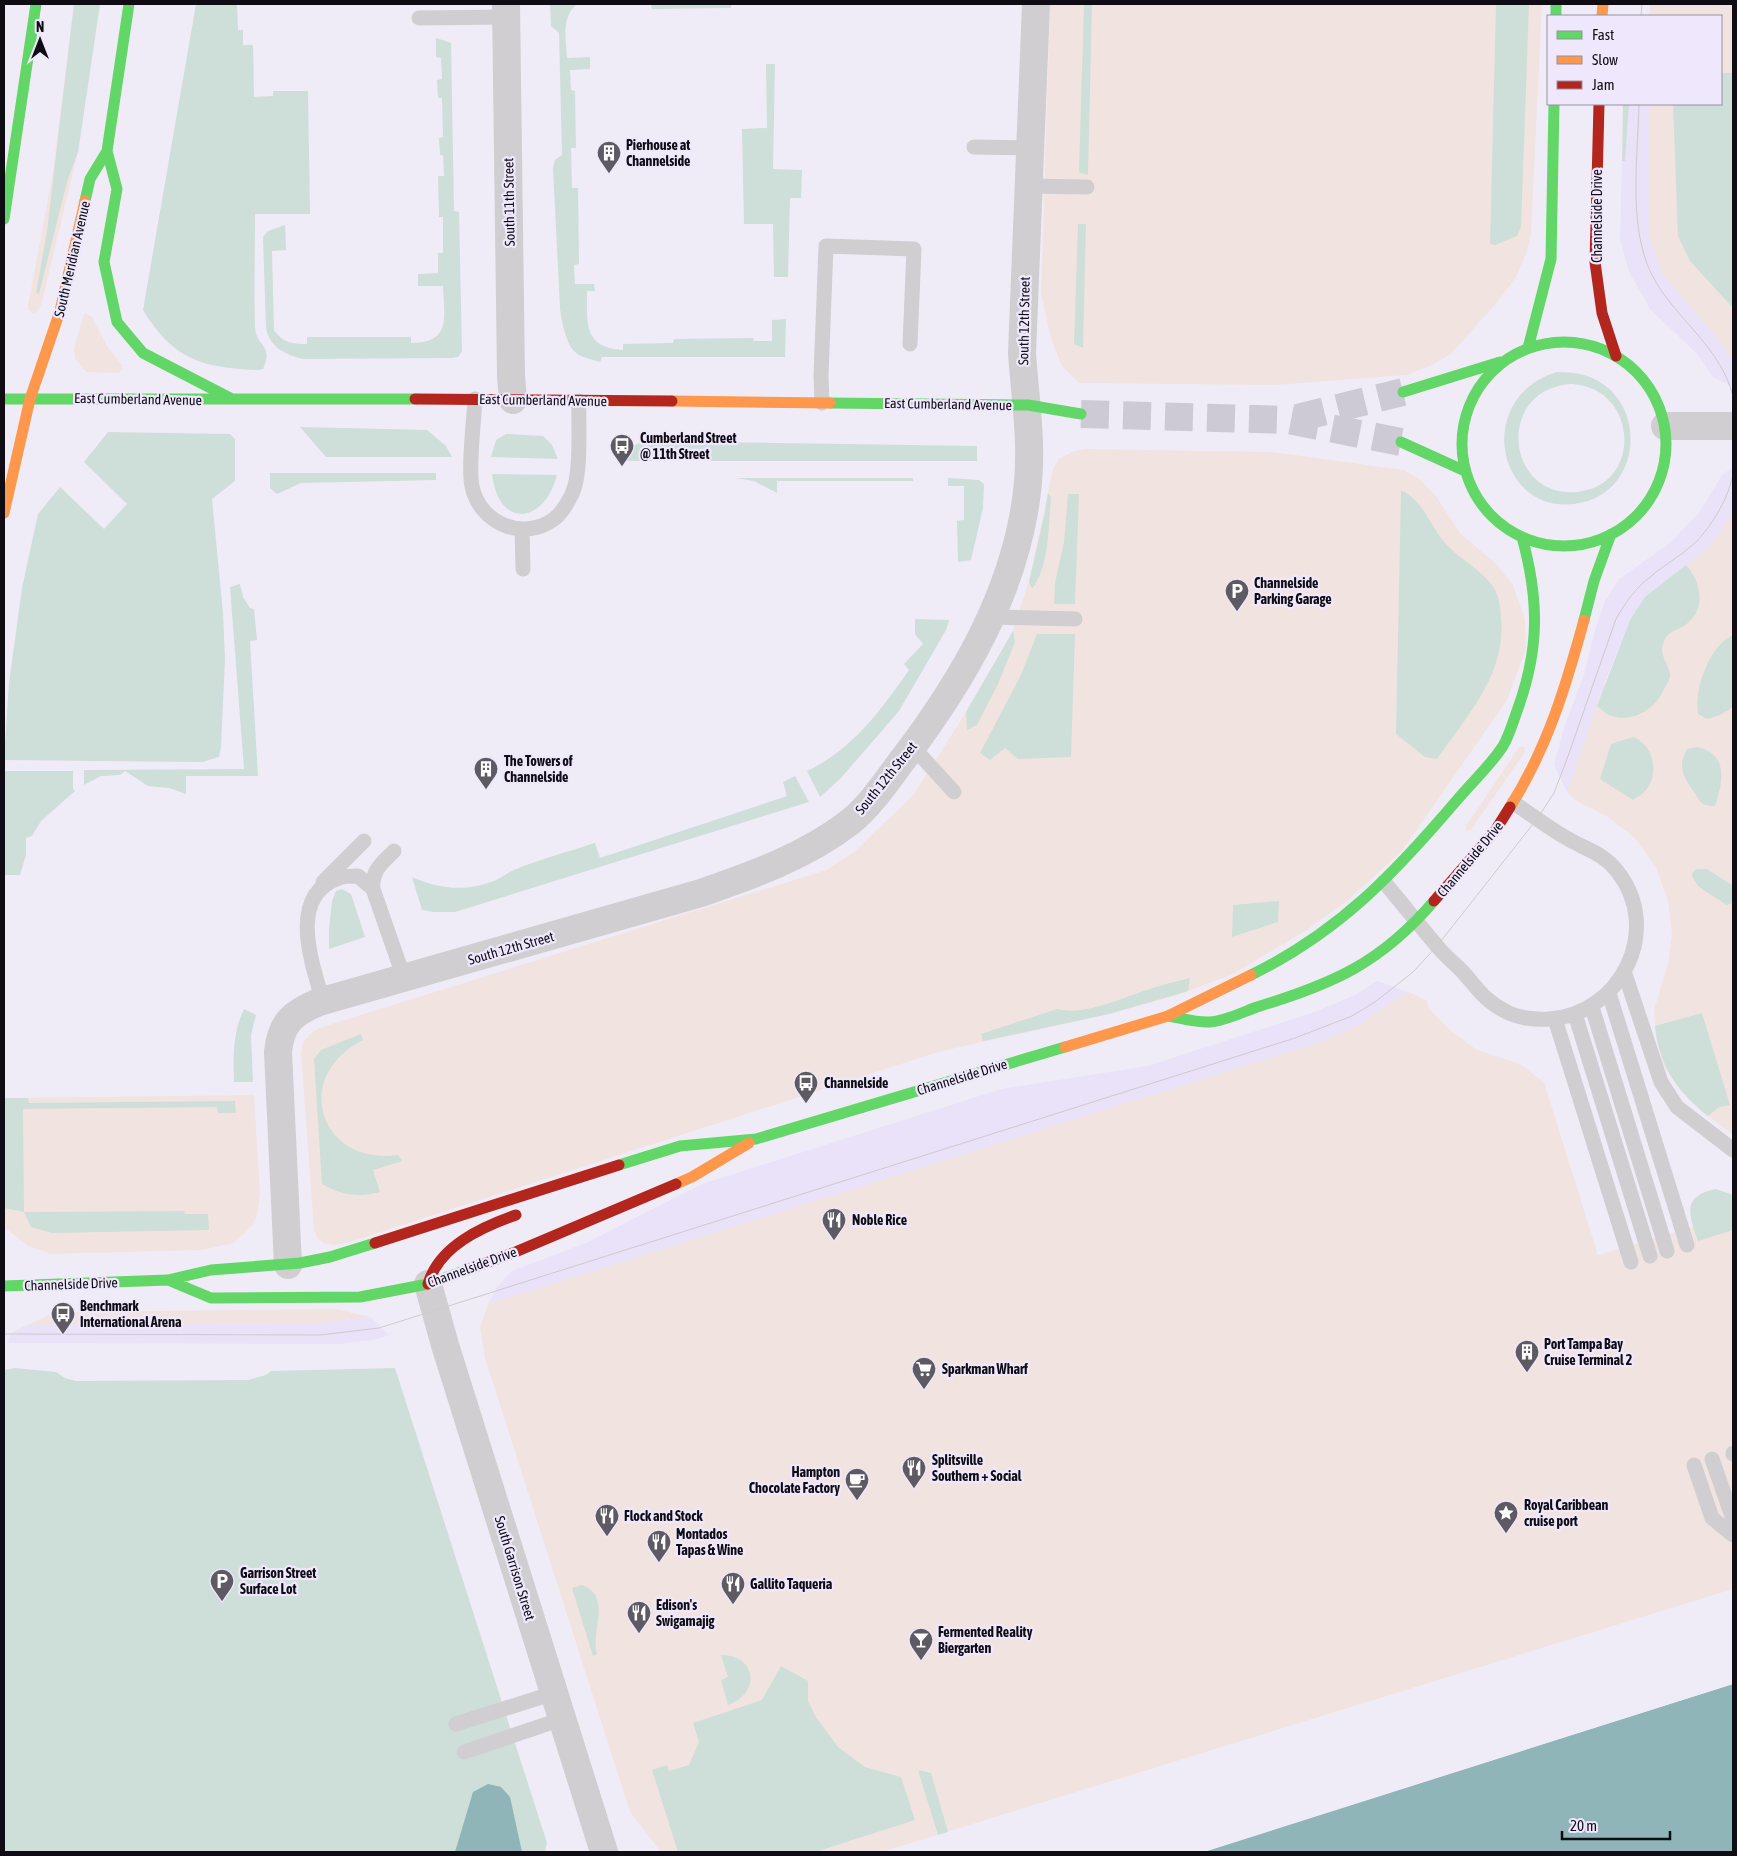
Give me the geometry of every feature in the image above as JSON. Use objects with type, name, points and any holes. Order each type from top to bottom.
[{"type":"main road","points":[[4,219],[36,4]]},
{"type":"main road","name":"South Meridian Avenue","points":[[4,513],[30,399],[60,311],[90,179],[107,151],[129,4]]},
{"type":"main road","points":[[1528,348],[1551,259],[1554,105]]},
{"type":"main road","name":"Channelside Drive","points":[[1599,105],[1595,262],[1602,313],[1616,356]]},
{"type":"main road","points":[[107,151],[117,189],[104,262],[117,322],[143,352],[235,401]]},
{"type":"main road","points":[[1403,392],[1504,361],[1528,348],[1558,342],[1588,344],[1616,356],[1639,374],[1656,398],[1665,426],[1666,452],[1661,477],[1649,500],[1632,520],[1611,534],[1582,544],[1552,545],[1522,537],[1497,521],[1477,499],[1465,471],[1462,440],[1467,410],[1482,383],[1504,361]]},
{"type":"main road","name":"East Cumberland Avenue","points":[[4,399],[90,398],[235,401],[475,399],[1028,405],[1081,414]]},
{"type":"main road","points":[[1401,442],[1465,471]]},
{"type":"main road","name":"Channelside Drive","points":[[1168,1016],[1210,1022],[1322,986],[1376,956],[1418,920],[1495,831],[1528,780],[1552,727],[1566,686],[1594,580],[1611,534]]},
{"type":"main road","name":"Channelside Drive","points":[[4,1286],[168,1280],[211,1270],[312,1262],[358,1250],[680,1146],[756,1139],[1168,1016],[1204,996],[1275,962],[1321,935],[1384,882],[1503,746],[1511,728],[1531,662],[1535,626],[1532,573],[1522,537]]},
{"type":"main road","name":"Channelside Drive","points":[[168,1280],[211,1298],[360,1297],[428,1284],[513,1253],[692,1177],[756,1139]]},
{"type":"main road","points":[[578,1192],[625,1163]]},
{"type":"main road","points":[[428,1284],[429,1278],[438,1264],[475,1232],[491,1224],[526,1212]]},
{"type":"street","name":"South 12th Street","points":[[288,1264],[278,1078],[279,1041],[283,1027],[290,1019],[299,1012],[323,1001],[701,894],[748,877],[792,857],[851,820],[866,807],[912,747],[967,666],[992,617],[1011,569],[1027,493],[1030,459],[1028,405],[1022,352],[1036,4]]},
{"type":"street","name":"South 11th Street","points":[[506,10],[511,376],[513,400]]},
{"type":"street","points":[[1665,426],[1733,426]]},
{"type":"street","name":"South Garrison Street","points":[[428,1284],[445,1345],[604,1852]]},
{"type":"lane","points":[[419,18],[506,10]]},
{"type":"lane","points":[[974,147],[1030,148]]},
{"type":"lane","points":[[1028,186],[1087,187]]},
{"type":"lane","points":[[822,403],[821,376],[826,246],[914,249],[910,344]]},
{"type":"lane","points":[[475,399],[472,486],[482,509],[500,525],[522,530],[532,530],[555,519],[571,496],[577,481],[579,401]]},
{"type":"lane","points":[[522,530],[523,569]]},
{"type":"lane","points":[[992,617],[1075,619]]},
{"type":"lane","points":[[912,747],[954,792]]},
{"type":"lane","points":[[1384,882],[1418,920],[1437,946],[1462,971],[1481,996],[1506,1012],[1536,1020],[1555,1019],[1592,1007],[1617,985],[1632,958],[1637,928],[1632,898],[1618,872],[1595,851],[1570,840],[1514,803]]},
{"type":"lane","points":[[323,1001],[307,942],[309,905],[330,874],[364,841]]},
{"type":"lane","points":[[394,851],[379,866],[372,878],[372,889],[404,978]]},
{"type":"lane","points":[[319,889],[339,877],[358,876],[372,889]]},
{"type":"lane","points":[[1624,971],[1661,1082],[1677,1107],[1733,1150]]},
{"type":"lane","points":[[1608,993],[1687,1245]]},
{"type":"lane","points":[[1592,1007],[1666,1251]]},
{"type":"lane","points":[[1575,1014],[1650,1256]]},
{"type":"lane","points":[[1555,1019],[1631,1262]]},
{"type":"lane","points":[[1712,1459],[1733,1520]]},
{"type":"lane","points":[[1694,1465],[1712,1518],[1733,1536]]},
{"type":"lane","points":[[456,1724],[554,1693]]},
{"type":"lane","points":[[464,1752],[562,1719]]},
{"type":"shaded area","points":[[74,4],[100,4],[78,152],[41,306],[34,314],[28,310],[28,305],[52,178]]},
{"type":"shaded area","points":[[74,4],[100,4],[78,152],[67,182],[39,294],[36,293],[47,231]]},
{"type":"shaded area","points":[[196,4],[237,4],[238,30],[243,30],[243,45],[253,45],[254,97],[273,96],[273,91],[308,91],[310,214],[255,214],[255,327],[258,339],[267,354],[263,369],[259,370],[221,367],[191,358],[166,340],[154,327],[143,310]]},
{"type":"shaded area","points":[[550,4],[577,4],[572,9],[567,22],[567,58],[590,57],[590,69],[570,70],[571,90],[575,91],[576,148],[571,148],[572,188],[578,188],[579,264],[574,265],[575,284],[594,284],[595,291],[587,291],[587,313],[590,332],[594,339],[610,348],[623,350],[623,344],[673,343],[674,339],[753,338],[754,341],[772,341],[772,320],[786,319],[785,357],[602,357],[600,362],[579,355],[571,347],[564,331],[560,308],[553,168],[555,160],[562,155],[559,33],[551,26]]},
{"type":"shaded area","points":[[651,4],[731,4],[731,8],[652,9]]},
{"type":"shaded area","points":[[1050,4],[1542,4],[1531,235],[1526,254],[1516,277],[1500,299],[1451,354],[1434,364],[1407,375],[1275,385],[1079,383],[1062,366],[1051,339],[1041,293]]},
{"type":"shaded area","points":[[1084,4],[1092,4],[1088,175],[1080,173],[1079,170]]},
{"type":"shaded area","points":[[1496,4],[1529,4],[1521,227],[1517,236],[1495,245],[1490,244]]},
{"type":"shaded area","points":[[1650,4],[1733,4],[1733,362],[1715,335],[1662,274],[1649,236],[1648,208],[1649,105],[1722,105],[1722,15],[1649,15]]},
{"type":"shaded area","points":[[436,38],[451,43],[454,211],[459,212],[462,351],[458,357],[451,358],[303,359],[290,355],[275,345],[268,335],[266,328],[263,237],[268,231],[285,225],[286,250],[272,251],[274,330],[284,340],[292,343],[307,344],[307,337],[411,337],[411,343],[424,342],[439,333],[443,326],[443,286],[418,286],[418,274],[438,273],[438,253],[443,253],[443,217],[439,217],[438,176],[444,176],[443,155],[440,155],[439,138],[443,137],[442,98],[438,98],[437,80],[442,79],[441,58],[436,57]]},
{"type":"shaded area","points":[[766,64],[775,64],[773,169],[802,170],[801,198],[790,198],[788,277],[774,277],[773,224],[744,224],[742,129],[767,128]]},
{"type":"shaded area","points":[[1722,73],[1732,73],[1733,308],[1690,261],[1678,236],[1673,105],[1722,105]]},
{"type":"shaded area","points":[[1623,105],[1629,105],[1625,161],[1622,161]]},
{"type":"shaded area","points":[[1629,105],[1649,105],[1649,236],[1662,274],[1715,335],[1733,362],[1733,387],[1713,377],[1698,355],[1650,309],[1629,272],[1620,239],[1622,161],[1625,161]]},
{"type":"shaded area","points":[[1078,224],[1086,224],[1083,348],[1074,344]]},
{"type":"shaded area","points":[[85,313],[92,317],[107,346],[123,366],[119,373],[86,372],[75,359],[74,349]]},
{"type":"shaded area","points":[[1557,372],[1588,376],[1610,390],[1624,410],[1630,433],[1628,457],[1618,479],[1600,496],[1574,504],[1547,502],[1527,491],[1512,473],[1505,451],[1505,427],[1514,404],[1531,385]],"holes":[[[1572,384],[1594,390],[1610,402],[1620,418],[1624,437],[1622,456],[1613,473],[1598,486],[1577,492],[1553,490],[1535,479],[1523,462],[1519,442],[1521,422],[1530,404],[1547,390]]]},
{"type":"shaded area","points":[[300,427],[427,430],[446,446],[452,457],[326,457]]},
{"type":"shaded area","points":[[108,432],[230,434],[235,439],[235,481],[212,499],[223,613],[225,659],[219,757],[202,762],[4,760],[9,683],[22,588],[38,514],[60,487],[104,529],[127,504],[84,462]]},
{"type":"shaded area","points":[[506,434],[543,436],[552,445],[558,459],[491,457],[496,440]]},
{"type":"shaded area","points":[[643,441],[977,446],[977,461],[619,461],[629,448]]},
{"type":"shaded area","name":"Channelside Parking Garage","points":[[1085,449],[1273,452],[1404,470],[1421,480],[1436,496],[1460,533],[1496,564],[1513,585],[1525,619],[1526,649],[1507,700],[1402,851],[1347,901],[1307,930],[1231,975],[1175,996],[1109,1014],[938,1052],[347,1243],[336,1245],[323,1243],[317,1238],[314,1230],[301,1054],[303,1042],[310,1034],[319,1028],[826,870],[855,851],[914,794],[966,712],[1013,631],[1030,577],[1053,469],[1059,459],[1074,451]]},
{"type":"shaded area","points":[[1733,467],[1733,510],[1731,516],[1710,546],[1681,569],[1630,620],[1603,687],[1567,792],[1554,765],[1564,727],[1584,675],[1604,603],[1619,579],[1670,543],[1699,513],[1722,475]]},
{"type":"shaded area","points":[[270,473],[436,473],[436,480],[301,483],[277,494],[270,488]]},
{"type":"shaded area","points":[[492,474],[557,475],[551,491],[543,503],[533,511],[523,514],[512,512],[503,505],[496,492]]},
{"type":"shaded area","points":[[735,478],[913,478],[913,481],[777,481],[777,493],[754,481]]},
{"type":"shaded area","points":[[948,478],[979,480],[984,484],[983,508],[971,560],[958,562],[957,521],[964,520],[964,486],[948,486]]},
{"type":"shaded area","points":[[1401,490],[1416,501],[1447,545],[1482,574],[1492,585],[1498,596],[1500,608],[1501,637],[1498,657],[1491,675],[1472,710],[1437,759],[1425,757],[1396,734]]},
{"type":"shaded area","points":[[1048,493],[1051,497],[1045,557],[1038,579],[1032,589],[1029,582]]},
{"type":"shaded area","points":[[1068,494],[1079,494],[1075,604],[1054,604],[1055,583],[1064,542]]},
{"type":"shaded area","points":[[1733,510],[1733,1135],[1701,1111],[1680,1090],[1663,1065],[1656,1037],[1654,1010],[1668,964],[1672,934],[1668,901],[1656,868],[1635,838],[1608,817],[1576,801],[1567,792],[1603,687],[1681,569],[1710,546]]},
{"type":"shaded area","points":[[1686,565],[1698,586],[1698,609],[1688,623],[1668,635],[1665,639],[1662,652],[1670,673],[1668,682],[1654,704],[1641,714],[1625,718],[1609,715],[1597,706],[1630,620],[1645,597]]},
{"type":"shaded area","points":[[240,584],[243,597],[250,608],[254,609],[257,640],[250,641],[258,776],[186,776],[186,794],[169,788],[148,786],[125,771],[120,775],[101,776],[84,785],[84,770],[244,769],[230,587]]},
{"type":"shaded area","points":[[915,619],[949,620],[946,630],[899,711],[841,778],[820,797],[807,771],[838,752],[852,740],[876,714],[909,670],[904,664],[923,644],[915,634]]},
{"type":"shaded area","points":[[1013,631],[1015,642],[998,684],[977,725],[967,730],[966,712]]},
{"type":"shaded area","points":[[1037,634],[1075,634],[1071,757],[1018,759],[1005,748],[990,760],[980,753],[1020,677]]},
{"type":"shaded area","points":[[1733,635],[1733,707],[1720,715],[1707,719],[1698,714],[1698,693],[1701,681],[1710,658],[1724,641]]},
{"type":"shaded area","points":[[1633,737],[1640,741],[1650,752],[1653,776],[1646,790],[1633,800],[1600,779],[1611,744]]},
{"type":"shaded area","points":[[1519,747],[1524,747],[1525,752],[1471,830],[1466,831],[1466,826]]},
{"type":"shaded area","points":[[1697,747],[1707,751],[1719,762],[1721,779],[1715,806],[1700,802],[1682,770],[1684,755],[1687,749]]},
{"type":"shaded area","points":[[4,771],[73,771],[73,789],[75,791],[41,821],[32,836],[26,838],[26,855],[20,875],[4,875]]},
{"type":"shaded area","points":[[795,776],[809,802],[455,912],[422,910],[412,877],[452,888],[473,887],[494,881],[534,862],[595,843],[600,858],[787,796],[783,782]]},
{"type":"shaded area","points":[[1696,869],[1707,869],[1732,885],[1733,903],[1726,905],[1700,888],[1693,879],[1692,873]]},
{"type":"shaded area","points":[[342,889],[351,894],[365,937],[329,949],[332,901],[336,891]]},
{"type":"shaded area","points":[[1279,901],[1278,922],[1232,937],[1233,905]]},
{"type":"shaded area","points":[[1190,978],[1188,991],[1109,1014],[983,1041],[981,1034],[1057,1009],[1089,1009]]},
{"type":"shaded area","points":[[1377,981],[1411,993],[1401,996],[1357,1026],[1320,1042],[488,1304],[497,1287],[512,1271],[586,1243],[702,1184],[1001,1089],[1147,1066],[1312,1013],[1353,996]]},
{"type":"shaded area","points":[[1411,993],[1426,1000],[1430,1009],[1451,1031],[1477,1050],[1520,1064],[1544,1082],[1598,1255],[1733,1215],[1733,1589],[882,1852],[661,1852],[630,1812],[485,1358],[480,1328],[488,1304],[1320,1042],[1357,1026],[1401,996]]},
{"type":"shaded area","points":[[244,1009],[256,1015],[251,1035],[253,1082],[234,1082],[236,1035]]},
{"type":"shaded area","points":[[1702,1013],[1730,1105],[1719,1107],[1708,1116],[1687,1097],[1671,1077],[1661,1053],[1655,1026]]},
{"type":"shaded area","points":[[361,1034],[363,1040],[341,1056],[327,1075],[322,1095],[324,1115],[333,1133],[349,1147],[371,1155],[398,1155],[402,1161],[373,1170],[380,1192],[357,1195],[336,1191],[322,1184],[314,1059],[321,1050]]},
{"type":"shaded area","points":[[254,1095],[260,1194],[257,1216],[252,1225],[234,1243],[202,1250],[51,1254],[28,1246],[4,1227],[4,1098]]},
{"type":"shaded area","points":[[4,1098],[28,1098],[29,1103],[235,1101],[236,1113],[218,1113],[217,1107],[23,1109],[24,1212],[4,1208]]},
{"type":"shaded area","points":[[1716,1189],[1733,1195],[1733,1230],[1698,1241],[1692,1223],[1690,1208],[1697,1196]]},
{"type":"shaded area","points":[[184,1211],[185,1214],[208,1214],[209,1230],[52,1233],[31,1227],[24,1212]]},
{"type":"shaded area","points":[[335,1309],[371,1317],[317,1323],[27,1325],[57,1312]]},
{"type":"shaded area","points":[[371,1317],[389,1335],[373,1340],[339,1344],[7,1343],[13,1332],[27,1325],[317,1323]]},
{"type":"shaded area","name":"Garrison Street Surface Lot","points":[[15,1368],[56,1372],[65,1378],[76,1381],[248,1380],[266,1375],[271,1371],[395,1368],[547,1843],[545,1852],[4,1852],[4,1370]]},
{"type":"shaded area","points":[[582,1585],[591,1590],[599,1606],[596,1635],[597,1654],[593,1656],[572,1588]]},
{"type":"shaded area","points":[[721,1655],[742,1661],[748,1668],[750,1676],[750,1684],[746,1692],[739,1699],[728,1705],[721,1680],[728,1677]]},
{"type":"shaded area","points":[[781,1666],[808,1681],[808,1701],[816,1717],[838,1747],[865,1767],[901,1777],[915,1820],[815,1852],[678,1852],[652,1770],[667,1765],[669,1771],[689,1765],[699,1742],[693,1723],[762,1700]]},
{"type":"shaded area","points":[[918,1770],[931,1773],[948,1832],[938,1835]]},
{"type":"water","points":[[1733,1684],[1733,1852],[1204,1852]]},
{"type":"water","points":[[488,1784],[501,1787],[510,1797],[522,1852],[455,1852],[473,1792]]},
{"type":"pier","points":[[1733,1682],[1733,1684],[1202,1852],[1203,1850]]},
{"type":"tunnel","points":[[1297,418],[1403,392]]},
{"type":"tunnel","points":[[1081,414],[1288,420],[1401,442]]},
{"type":"tram line","points":[[1641,15],[1642,4]]},
{"type":"tram line","points":[[1639,105],[1636,172],[1637,220],[1647,264],[1657,284],[1667,298],[1720,364],[1733,396]]},
{"type":"tram line","points":[[4,1334],[320,1335],[379,1328],[1295,1038],[1352,1016],[1375,1002],[1413,972],[1437,946],[1537,819],[1554,793],[1616,619],[1640,586],[1690,547],[1702,535],[1724,502],[1733,475]]},
{"type":"traffic: fast","points":[[4,219],[36,4]]},
{"type":"traffic: fast","points":[[85,201],[90,179],[107,151],[129,4]]},
{"type":"traffic: fast","points":[[1556,4],[1556,15]]},
{"type":"traffic: fast","points":[[1528,348],[1551,259],[1554,105]]},
{"type":"traffic: fast","points":[[107,151],[117,189],[104,262],[117,322],[143,353],[230,398]]},
{"type":"traffic: fast","points":[[1564,342],[1584,344],[1603,350],[1620,359],[1636,372],[1649,388],[1658,405],[1664,424],[1666,444],[1664,464],[1658,483],[1649,500],[1636,516],[1620,529],[1603,538],[1584,544],[1564,546],[1544,544],[1525,538],[1508,529],[1492,516],[1479,500],[1470,483],[1464,464],[1462,444],[1464,424],[1470,405],[1479,388],[1492,372],[1508,359],[1525,350],[1544,344],[1564,342]]},
{"type":"traffic: fast","points":[[1403,392],[1500,362]]},
{"type":"traffic: fast","points":[[4,399],[415,399]]},
{"type":"traffic: fast","points":[[830,403],[1028,405],[1081,414]]},
{"type":"traffic: fast","points":[[1401,442],[1465,471]]},
{"type":"traffic: fast","points":[[1584,620],[1594,581],[1611,534]]},
{"type":"traffic: fast","points":[[1251,975],[1311,940],[1363,899],[1411,853],[1487,767],[1503,746],[1525,688],[1530,666],[1535,624],[1532,582],[1522,537]]},
{"type":"traffic: fast","points":[[1168,1016],[1200,1022],[1216,1021],[1332,980],[1375,956],[1395,940],[1434,901]]},
{"type":"traffic: fast","points":[[619,1165],[680,1146],[756,1139],[1065,1047]]},
{"type":"traffic: fast","points":[[4,1286],[168,1280],[211,1270],[300,1263],[330,1257],[375,1243]]},
{"type":"traffic: fast","points":[[168,1280],[211,1298],[360,1297],[428,1284],[467,1270]]},
{"type":"traffic: slow","points":[[1602,15],[1603,4]]},
{"type":"traffic: slow","points":[[4,513],[30,399],[60,311],[85,201]]},
{"type":"traffic: slow","points":[[672,401],[830,403]]},
{"type":"traffic: slow","points":[[1510,807],[1535,763],[1545,740],[1570,669],[1584,620]]},
{"type":"traffic: slow","points":[[1065,1047],[1168,1016],[1251,975]]},
{"type":"traffic: slow","points":[[676,1184],[692,1177],[749,1143]]},
{"type":"traffic: jam","points":[[1599,105],[1595,262],[1602,313],[1616,356]]},
{"type":"traffic: jam","points":[[415,399],[672,401]]},
{"type":"traffic: jam","points":[[1434,901],[1495,831],[1510,807]]},
{"type":"traffic: jam","points":[[375,1243],[619,1165]]},
{"type":"traffic: jam","points":[[467,1270],[513,1253],[676,1184]]},
{"type":"traffic: jam","points":[[428,1284],[442,1259],[463,1240],[476,1232],[516,1215]]},
{"type":"place","name":"Pierhouse at Channelside","points":[[609,174]]},
{"type":"place","name":"Cumberland Street @ 11th Street","points":[[622,467]]},
{"type":"place","name":"Channelside Parking Garage","points":[[1237,612]]},
{"type":"place","name":"The Towers of Channelside","points":[[486,790]]},
{"type":"place","name":"Channelside","points":[[806,1104]]},
{"type":"place","name":"Noble Rice","points":[[834,1241]]},
{"type":"place","name":"Benchmark International Arena","points":[[63,1335]]},
{"type":"place","name":"Port Tampa Bay Cruise Terminal 2","points":[[1527,1373]]},
{"type":"place","name":"Sparkman Wharf","points":[[924,1390]]},
{"type":"place","name":"Splitsville Southern + Social","points":[[914,1489]]},
{"type":"place","name":"Hampton Chocolate Factory","points":[[857,1501]]},
{"type":"place","name":"Royal Caribbean cruise port","points":[[1506,1534]]},
{"type":"place","name":"Flock and Stock","points":[[607,1537]]},
{"type":"place","name":"Montados Tapas & Wine","points":[[659,1563]]},
{"type":"place","name":"Garrison Street Surface Lot","points":[[222,1602]]},
{"type":"place","name":"Gallito Taqueria","points":[[733,1605]]},
{"type":"place","name":"Edison's Swigamajig","points":[[639,1634]]},
{"type":"place","name":"Fermented Reality Biergarten","points":[[921,1661]]}]
